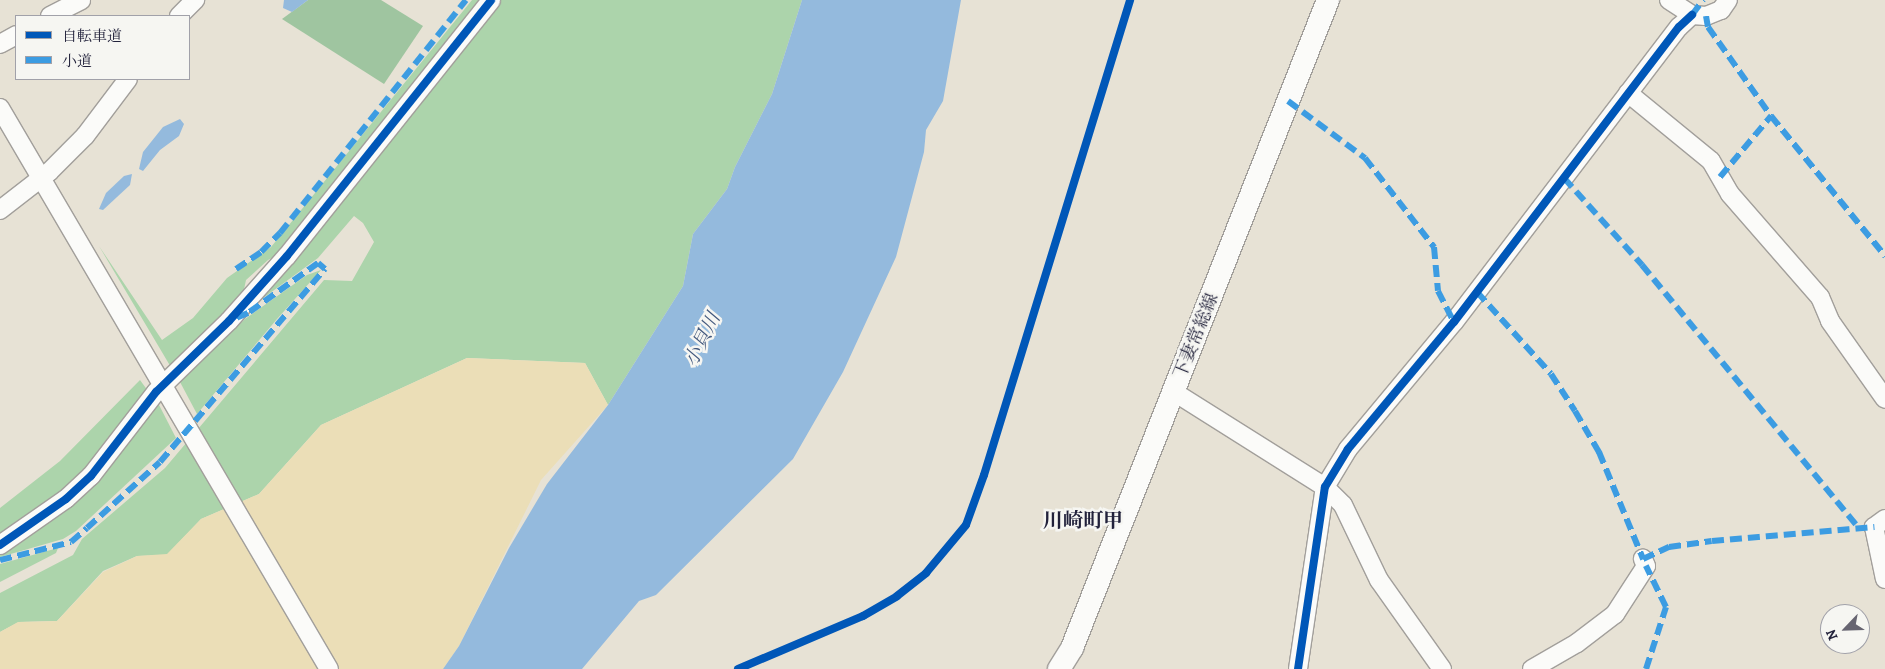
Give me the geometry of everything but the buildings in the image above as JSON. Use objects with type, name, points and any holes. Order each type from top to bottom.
[{"type":"main road","name":"下妻常総線","points":[[1059,669],[1072,648],[1328,0]]},
{"type":"street","points":[[52,15],[80,0]]},
{"type":"street","points":[[180,15],[195,0]]},
{"type":"street","points":[[0,545],[66,499],[91,476],[167,392],[287,256],[491,0]]},
{"type":"street","points":[[1669,0],[1692,15],[1706,16],[1720,10],[1728,0]]},
{"type":"street","points":[[1298,669],[1325,487],[1348,449],[1454,322],[1628,94],[1692,15]]},
{"type":"street","points":[[0,44],[15,36]]},
{"type":"street","points":[[0,210],[40,178],[85,136],[127,80]]},
{"type":"street","points":[[1628,94],[1711,161],[1730,194],[1820,297],[1830,321],[1885,399]]},
{"type":"street","points":[[0,108],[329,669]]},
{"type":"street","points":[[1174,392],[1325,487],[1344,504],[1379,580],[1442,669]]},
{"type":"street","points":[[1885,519],[1874,527],[1885,578]]},
{"type":"street","points":[[1532,669],[1577,643],[1615,614],[1646,566],[1643,558]]},
{"type":"green space","points":[[308,0],[381,0],[423,26],[384,84],[282,19]]},
{"type":"green space","points":[[472,0],[485,0],[279,254],[268,260],[246,280],[242,299],[172,369],[99,246],[162,340],[193,318],[227,278],[271,247]]},
{"type":"green space","points":[[496,0],[802,0],[772,94],[735,167],[727,189],[693,234],[683,286],[608,405],[585,363],[467,358],[321,425],[259,494],[201,519],[167,555],[137,556],[103,571],[57,621],[19,622],[0,632],[0,593],[73,555],[82,539],[165,468],[324,280],[352,281],[374,242],[363,223],[354,216],[318,258],[255,304]]},
{"type":"green space","points":[[321,270],[197,414],[180,382],[245,319],[307,275]]},
{"type":"green space","points":[[140,380],[148,391],[123,425],[69,486],[0,538],[0,508],[60,461]]},
{"type":"green space","points":[[158,403],[176,438],[76,531],[63,539],[0,557],[0,550]]},
{"type":"green space","points":[[58,548],[56,553],[0,582],[0,564]]},
{"type":"sand","points":[[467,358],[585,363],[608,405],[541,480],[459,646],[443,669],[0,669],[0,632],[18,622],[57,621],[103,572],[137,556],[167,554],[201,519],[259,494],[321,425]]},
{"type":"water","points":[[284,0],[308,0],[292,12],[283,8]]},
{"type":"water","name":"小貝川","points":[[802,0],[961,0],[943,101],[926,130],[924,152],[896,257],[843,372],[793,459],[656,595],[639,601],[582,669],[443,669],[459,646],[509,548],[547,484],[608,405],[683,286],[693,234],[727,189],[735,167],[772,94]]},
{"type":"water","points":[[180,119],[184,124],[179,136],[160,150],[143,171],[139,169],[143,152],[163,127]]},
{"type":"water","points":[[132,174],[130,185],[103,210],[99,209],[106,193],[124,176]]},
{"type":"marked path","points":[[236,269],[261,252],[280,233],[466,0]]},
{"type":"marked path","points":[[1692,15],[1703,0]]},
{"type":"marked path","points":[[1706,16],[1708,27],[1771,116],[1885,256]]},
{"type":"marked path","points":[[1288,101],[1365,158],[1434,247],[1438,291],[1454,322]]},
{"type":"marked path","points":[[1720,177],[1771,116]]},
{"type":"marked path","points":[[1564,178],[1642,265],[1859,528]]},
{"type":"marked path","points":[[0,560],[71,542],[87,528],[160,462],[325,269],[318,263],[248,313],[236,318]]},
{"type":"marked path","points":[[1477,292],[1551,374],[1575,411],[1599,452],[1643,559],[1669,547],[1712,541],[1874,527]]},
{"type":"marked path","points":[[1646,566],[1666,607],[1646,669]]},
{"type":"cycle path","points":[[0,545],[66,499],[91,476],[156,392],[229,321],[287,256],[491,0]]},
{"type":"cycle path","points":[[738,669],[863,616],[897,596],[926,573],[966,525],[984,475],[1130,0]]},
{"type":"cycle path","points":[[1298,669],[1325,487],[1348,449],[1454,322],[1679,27],[1692,15]]},
{"type":"district","name":"川崎町甲","points":[[1083,520]]}]
